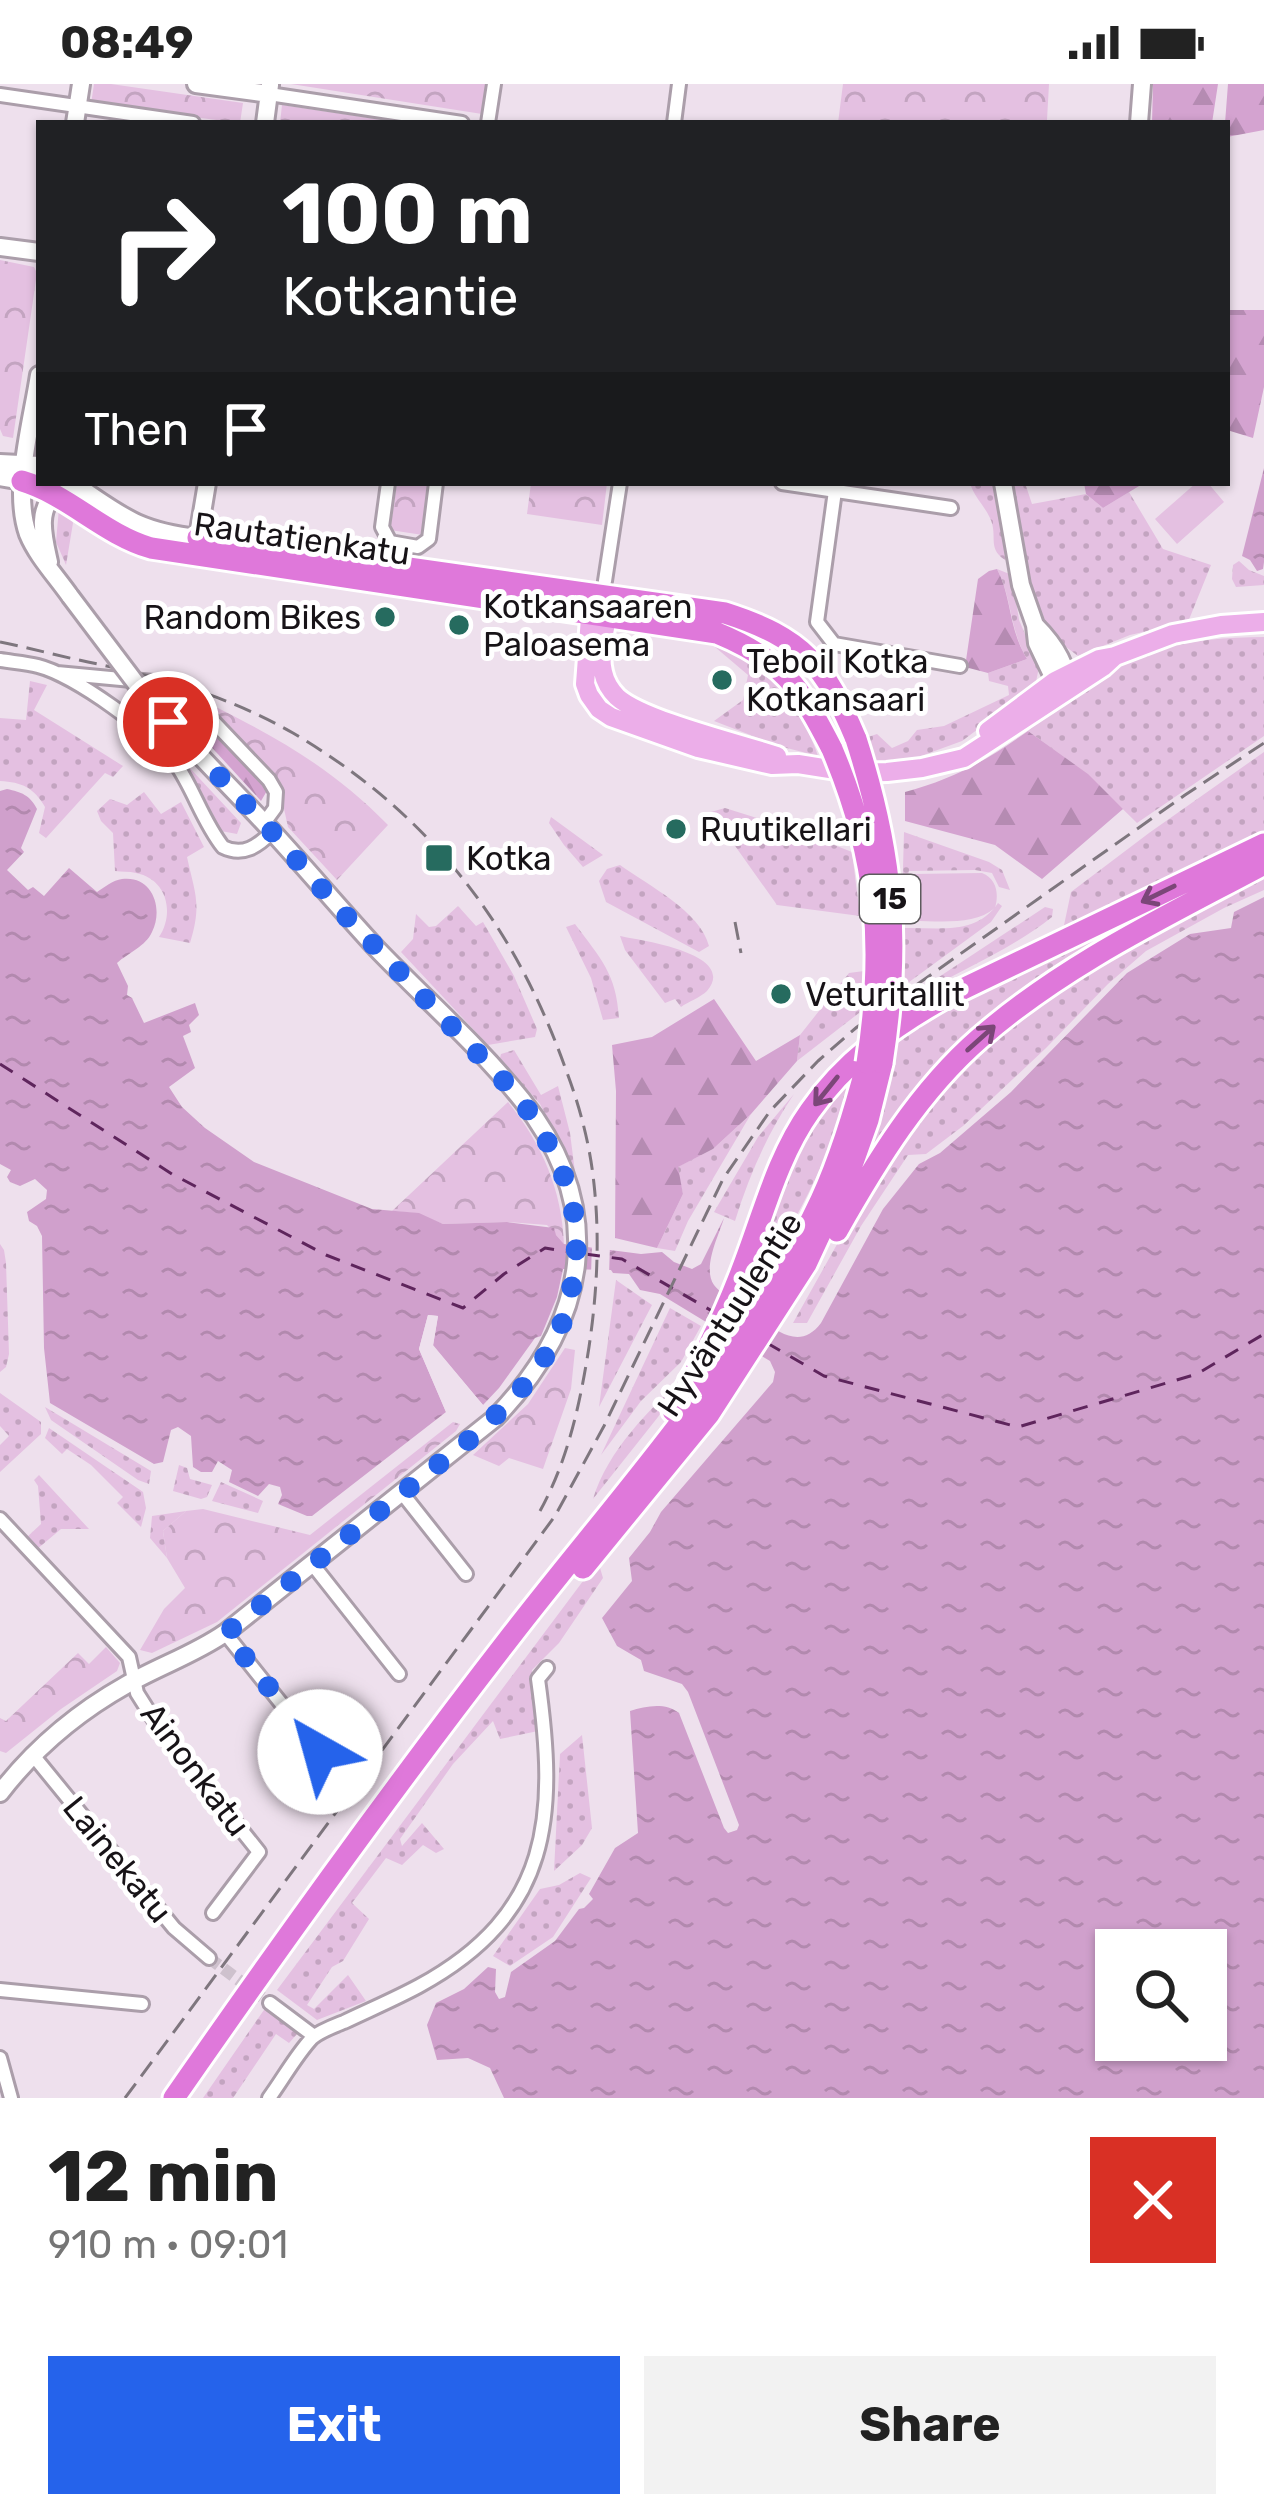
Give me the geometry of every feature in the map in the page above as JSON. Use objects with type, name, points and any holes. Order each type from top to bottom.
[{"type":"highway","name":"Rautatienkatu","points":[[65,488],[117,534],[136,543],[196,546],[601,600]]},
{"type":"highway","name":"Hyväntuulentie","points":[[172,2098],[393,1791],[771,1304],[820,1202],[892,1003],[893,934],[885,851],[856,739],[839,698],[819,667],[782,636],[725,613],[601,600]]},
{"type":"highway","name":"Hyväntuulentie","points":[[601,600],[745,644],[800,690],[832,748],[867,854],[878,937],[874,1063]]},
{"type":"highway","points":[[727,1355],[737,1282],[788,1150],[807,1115],[845,1068],[907,1019],[974,983],[1264,844]]},
{"type":"highway","points":[[771,1304],[815,1268],[903,1126],[977,1040],[1081,963],[1264,864]]},
{"type":"highway","name":"Hyväntuulentie","points":[[192,2098],[451,1736],[709,1414],[727,1355]]},
{"type":"main road","points":[[601,600],[585,684],[599,709],[632,726],[732,758],[855,772],[902,771],[964,758],[1099,659],[1173,634],[1264,622]]},
{"type":"street","points":[[76,114],[82,84]]},
{"type":"street","points":[[196,84],[270,89],[445,120]]},
{"type":"street","points":[[488,120],[494,84]]},
{"type":"street","points":[[674,120],[680,84]]},
{"type":"street","points":[[1138,120],[1142,84]]},
{"type":"street","points":[[265,120],[270,89]]},
{"type":"street","points":[[0,95],[76,114],[154,120]]},
{"type":"street","points":[[0,247],[36,252]]},
{"type":"street","points":[[0,1793],[32,1754],[102,1700],[226,1633],[495,1418],[530,1378],[561,1327],[575,1275],[577,1233],[571,1196],[557,1158],[521,1099],[144,694],[35,548],[27,530],[27,473],[36,400]]},
{"type":"street","points":[[0,463],[27,473]]},
{"type":"street","points":[[27,473],[46,546]]},
{"type":"street","points":[[196,546],[206,486]]},
{"type":"street","points":[[388,486],[382,527],[390,542],[418,547],[430,538],[436,486]]},
{"type":"street","points":[[601,600],[620,486]]},
{"type":"street","points":[[802,486],[951,508]]},
{"type":"street","points":[[1004,486],[1021,585],[1064,681]]},
{"type":"street","points":[[50,569],[44,507],[65,488]]},
{"type":"street","points":[[835,491],[817,622],[834,644],[960,665]]},
{"type":"street","points":[[0,660],[56,673],[128,718],[166,750],[223,847],[250,850],[268,828],[277,792],[192,702],[153,682],[56,673]]},
{"type":"street","points":[[106,704],[109,686],[117,680]]},
{"type":"street","points":[[402,1493],[466,1574]]},
{"type":"street","points":[[0,1519],[129,1658],[134,1681]]},
{"type":"street","points":[[313,1565],[399,1674]]},
{"type":"street","points":[[226,1633],[320,1752]]},
{"type":"street","points":[[269,2098],[314,2036],[416,1988],[472,1952],[509,1911],[531,1876],[546,1803],[548,1747],[538,1679],[547,1668]]},
{"type":"street","name":"Ainonkatu","points":[[134,1681],[155,1722],[259,1852],[213,1913]]},
{"type":"street","name":"Lainekatu","points":[[32,1754],[174,1928],[209,1958]]},
{"type":"street","points":[[0,1990],[142,2004]]},
{"type":"street","points":[[270,2003],[314,2036]]},
{"type":"street","points":[[0,2058],[11,2098]]},
{"type":"green space","points":[[94,84],[243,103],[240,120],[91,104]]},
{"type":"green space","points":[[291,84],[486,84],[482,114]]},
{"type":"green space","points":[[843,84],[1049,84],[1047,120],[838,120]]},
{"type":"green space","points":[[1153,84],[1218,84],[1212,120],[1152,120]]},
{"type":"green space","points":[[1228,84],[1264,84],[1264,130],[1230,136],[1230,120],[1225,120]]},
{"type":"green space","points":[[282,105],[384,120],[280,120]]},
{"type":"green space","points":[[0,260],[34,267],[36,280],[13,438],[3,436]]},
{"type":"green space","points":[[1230,310],[1264,310],[1264,387],[1253,438],[1230,431]]},
{"type":"green space","points":[[397,486],[431,486],[423,535],[390,530]]},
{"type":"green space","points":[[531,486],[607,486],[602,525],[527,514]]},
{"type":"green space","points":[[971,486],[995,486],[1009,562],[997,553],[990,518]]},
{"type":"green space","points":[[1012,486],[1026,486],[1032,504],[1086,494],[1103,508],[1129,492],[1163,549],[1211,565],[1188,622],[1130,635],[1078,656],[1049,634],[1034,602]]},
{"type":"green space","points":[[1085,486],[1139,486],[1103,508],[1086,494]]},
{"type":"green space","points":[[1193,486],[1211,486],[1224,502],[1177,544],[1155,519]]},
{"type":"green space","points":[[59,508],[71,515],[73,523],[66,565],[56,542]]},
{"type":"green space","points":[[1239,561],[1264,576],[1264,585],[1236,587],[1233,565]]},
{"type":"green space","points":[[997,569],[1012,575],[1019,620],[1039,667],[1036,682],[962,741],[902,763],[876,764],[865,738],[877,734],[892,748],[908,741],[917,730],[944,726],[1009,695],[1008,686],[989,681],[988,673],[1027,659]]},
{"type":"green space","points":[[997,569],[1027,659],[988,673],[965,667],[978,579]]},
{"type":"green space","points":[[1264,637],[1264,736],[1137,823],[1086,773],[1028,731],[1086,684],[1137,657],[1194,642]]},
{"type":"green space","points":[[715,647],[750,660],[780,687],[803,721],[818,756],[714,721],[743,700],[748,675]]},
{"type":"green space","points":[[30,681],[47,685],[34,710],[123,766],[113,777],[105,773],[46,838],[39,833],[45,807],[41,800],[27,787],[0,781],[0,718],[26,720]]},
{"type":"green space","points":[[178,701],[202,718],[268,789],[261,801],[172,704]]},
{"type":"green space","points":[[209,708],[218,708],[308,759],[388,825],[337,880],[288,827],[281,795],[272,780]]},
{"type":"green space","points":[[1028,731],[1088,774],[1123,809],[1042,879],[995,845],[905,821],[905,792],[970,768]]},
{"type":"green space","points":[[1264,752],[1264,833],[1063,930],[1071,892]]},
{"type":"green space","points":[[186,764],[241,823],[237,834],[221,831]]},
{"type":"green space","points":[[144,792],[161,814],[181,802],[204,847],[187,857],[196,908],[190,943],[159,937],[167,908],[155,882],[147,876],[115,871],[113,833],[97,811],[110,799],[127,805]]},
{"type":"green space","points":[[725,808],[852,852],[860,916],[777,905],[711,812]]},
{"type":"green space","points":[[551,817],[603,855],[583,867],[549,823]]},
{"type":"green space","points":[[904,832],[989,862],[1002,870],[1010,890],[999,887],[992,873],[909,871],[902,905]]},
{"type":"green space","points":[[1264,851],[1051,972],[856,1181],[896,1033]]},
{"type":"green space","points":[[620,865],[685,911],[709,946],[699,952],[606,902],[599,881],[607,869]]},
{"type":"green space","points":[[1264,872],[1264,890],[1146,951],[963,1126],[926,1154],[908,1155],[861,1226],[807,1323],[793,1323],[898,1143],[965,1061],[1086,967]]},
{"type":"green space","points":[[982,873],[997,892],[995,908],[986,914],[953,921],[906,921],[912,874]]},
{"type":"green space","points":[[998,903],[1002,906],[991,922],[905,985],[903,928],[968,925]]},
{"type":"green space","points":[[458,906],[476,926],[483,922],[514,976],[537,1029],[535,1037],[488,1045],[401,952],[413,939],[416,914],[429,927],[436,926]]},
{"type":"green space","points":[[1045,907],[1053,909],[1052,917],[1035,930],[905,1004],[904,1000]]},
{"type":"green space","points":[[575,924],[611,978],[619,1018],[603,1020],[591,978],[566,927]]},
{"type":"green space","points":[[620,936],[698,958],[713,978],[707,991],[681,1007],[675,999],[665,1003],[625,950]]},
{"type":"green space","points":[[864,971],[859,1013],[797,1061],[800,1035],[849,973]]},
{"type":"green space","points":[[714,999],[756,1061],[800,1035],[797,1061],[713,1149],[678,1167],[683,1194],[657,1248],[615,1238],[612,1045],[652,1037]]},
{"type":"green space","points":[[514,1050],[541,1095],[558,1086],[575,1172],[540,1104],[500,1058]]},
{"type":"green space","points":[[842,1085],[849,1093],[820,1170],[753,1290],[746,1285],[799,1152]]},
{"type":"green space","points":[[794,1094],[760,1156],[735,1221],[714,1212],[758,1137]]},
{"type":"green space","points":[[508,1102],[548,1168],[564,1244],[547,1225],[443,1224],[392,1211]]},
{"type":"green space","points":[[751,1114],[675,1251],[657,1248],[683,1194],[677,1167],[713,1149]]},
{"type":"green space","points":[[0,1244],[6,1263],[9,1354],[0,1372]]},
{"type":"green space","points":[[616,1280],[652,1305],[599,1407]]},
{"type":"green space","points":[[670,1308],[701,1326],[681,1362],[641,1401],[601,1455]]},
{"type":"green space","points":[[565,1348],[575,1350],[571,1389],[543,1469],[509,1458],[499,1466],[473,1455],[528,1404]]},
{"type":"green space","points":[[685,1376],[658,1417],[593,1499],[619,1448]]},
{"type":"green space","points":[[0,1393],[41,1422],[41,1434],[0,1472],[0,1445],[9,1436],[0,1426]]},
{"type":"green space","points":[[45,1407],[151,1471],[149,1484],[51,1420]]},
{"type":"green space","points":[[453,1422],[460,1424],[456,1431],[217,1622],[152,1653],[140,1650],[164,1609],[185,1588],[167,1558],[163,1531],[186,1511],[203,1509],[310,1535]]},
{"type":"green space","points":[[49,1428],[143,1492],[146,1508],[141,1527],[117,1503],[123,1497],[91,1465],[67,1449],[62,1454],[45,1438]]},
{"type":"green space","points":[[179,1465],[187,1468],[190,1479],[212,1485],[207,1497],[173,1491]]},
{"type":"green space","points":[[39,1475],[89,1529],[61,1529],[36,1550],[26,1538],[41,1524],[34,1480]]},
{"type":"green space","points":[[221,1482],[263,1501],[258,1513],[212,1501]]},
{"type":"green space","points":[[186,1511],[163,1531],[167,1558],[150,1538],[152,1516]]},
{"type":"green space","points":[[598,1561],[603,1578],[559,1643],[532,1670],[538,1731],[500,1739],[493,1721],[453,1764],[400,1839],[402,1846],[422,1823],[444,1849],[436,1853],[423,1845],[402,1865],[386,1858],[352,1903],[369,1919],[307,2005],[314,2009],[348,1975],[366,2001],[317,2020],[277,1990]]},
{"type":"green space","points":[[106,1647],[120,1663],[117,1671],[6,1753],[0,1751],[0,1718],[6,1721],[78,1653],[89,1664]]},
{"type":"green space","points":[[582,1735],[592,1828],[582,1845],[554,1871],[560,1754]]},
{"type":"green space","points":[[580,1873],[591,1878],[553,1937],[510,1966],[493,1956],[540,1889]]},
{"type":"green space","points":[[266,2007],[298,2033],[289,2043],[276,2034],[233,2098],[203,2098]]},
{"type":"water","points":[[1264,468],[1264,562],[1257,571],[1242,556]]},
{"type":"water","points":[[7,789],[21,793],[37,809],[21,848],[24,852],[7,870],[28,890],[33,887],[44,896],[69,868],[97,892],[112,882],[132,879],[153,895],[157,913],[152,932],[117,963],[128,986],[127,995],[144,1023],[195,1003],[199,1015],[189,1025],[191,1032],[183,1036],[195,1068],[169,1087],[205,1128],[254,1162],[372,1209],[419,1213],[443,1224],[507,1222],[554,1228],[564,1244],[641,1254],[662,1252],[692,1269],[701,1264],[724,1218],[711,1261],[714,1285],[738,1302],[739,1311],[745,1307],[793,1336],[812,1332],[821,1323],[883,1209],[919,1164],[940,1153],[1011,1092],[1127,973],[1190,934],[1231,928],[1234,912],[1264,897],[1264,2098],[504,2098],[490,2068],[468,2058],[437,2060],[427,2025],[436,2003],[464,1989],[488,1967],[496,1969],[495,1992],[499,1999],[505,1997],[511,1972],[555,1941],[579,1909],[593,1899],[589,1894],[615,1848],[638,1833],[630,1711],[662,1706],[679,1713],[724,1828],[728,1833],[737,1830],[688,1692],[682,1684],[644,1671],[641,1660],[617,1646],[602,1618],[632,1581],[629,1558],[661,1512],[773,1382],[770,1361],[660,1294],[640,1290],[629,1274],[563,1269],[541,1336],[483,1405],[433,1345],[438,1316],[428,1315],[419,1349],[446,1412],[307,1516],[278,1504],[280,1487],[269,1484],[258,1496],[229,1482],[232,1470],[218,1461],[212,1472],[193,1467],[191,1436],[178,1427],[171,1430],[163,1462],[154,1464],[50,1403],[42,1236],[27,1212],[46,1199],[47,1190],[35,1179],[20,1186],[10,1182],[11,1170],[0,1164],[0,791]]},
{"type":"pier","points":[[592,1243],[610,1244],[609,1276],[591,1275]]},
{"type":"pier","points":[[428,1315],[438,1316],[433,1346],[483,1405],[476,1406],[427,1344],[426,1348],[452,1411],[446,1412],[419,1349]]},
{"type":"ferry route","points":[[0,1064],[172,1174],[326,1255],[463,1308],[545,1248],[570,1252]]},
{"type":"ferry route","points":[[585,1254],[622,1259],[712,1311]]},
{"type":"ferry route","points":[[767,1343],[824,1376],[1018,1427],[1197,1374],[1264,1334]]},
{"type":"tunnel","points":[[209,1958],[270,2003]]},
{"type":"railway","points":[[0,642],[194,689],[293,733],[386,799],[461,876],[493,920],[545,1017],[571,1084],[587,1141],[596,1205],[596,1286],[585,1368],[565,1452],[540,1511]]},
{"type":"railway","points":[[125,2098],[555,1516],[604,1426],[723,1179],[770,1111],[857,1027],[1264,743]]},
{"type":"railway","points":[[735,922],[741,953]]},
{"type":"place","name":"Random Bikes","points":[[385,617]]},
{"type":"place","name":"Kotkansaaren Paloasema","points":[[459,625]]},
{"type":"place","name":"Teboil Kotka Kotkansaari","points":[[722,680]]},
{"type":"place","name":"Ruutikellari","points":[[676,829]]},
{"type":"place","name":"Kotka","points":[[439,858]]},
{"type":"place","name":"Veturitallit","points":[[781,994]]},
{"type":"route","points":[[168,722],[521,1099],[557,1158],[574,1212],[575,1275],[568,1309],[542,1362],[515,1397],[469,1440],[226,1633],[320,1752]]}]
